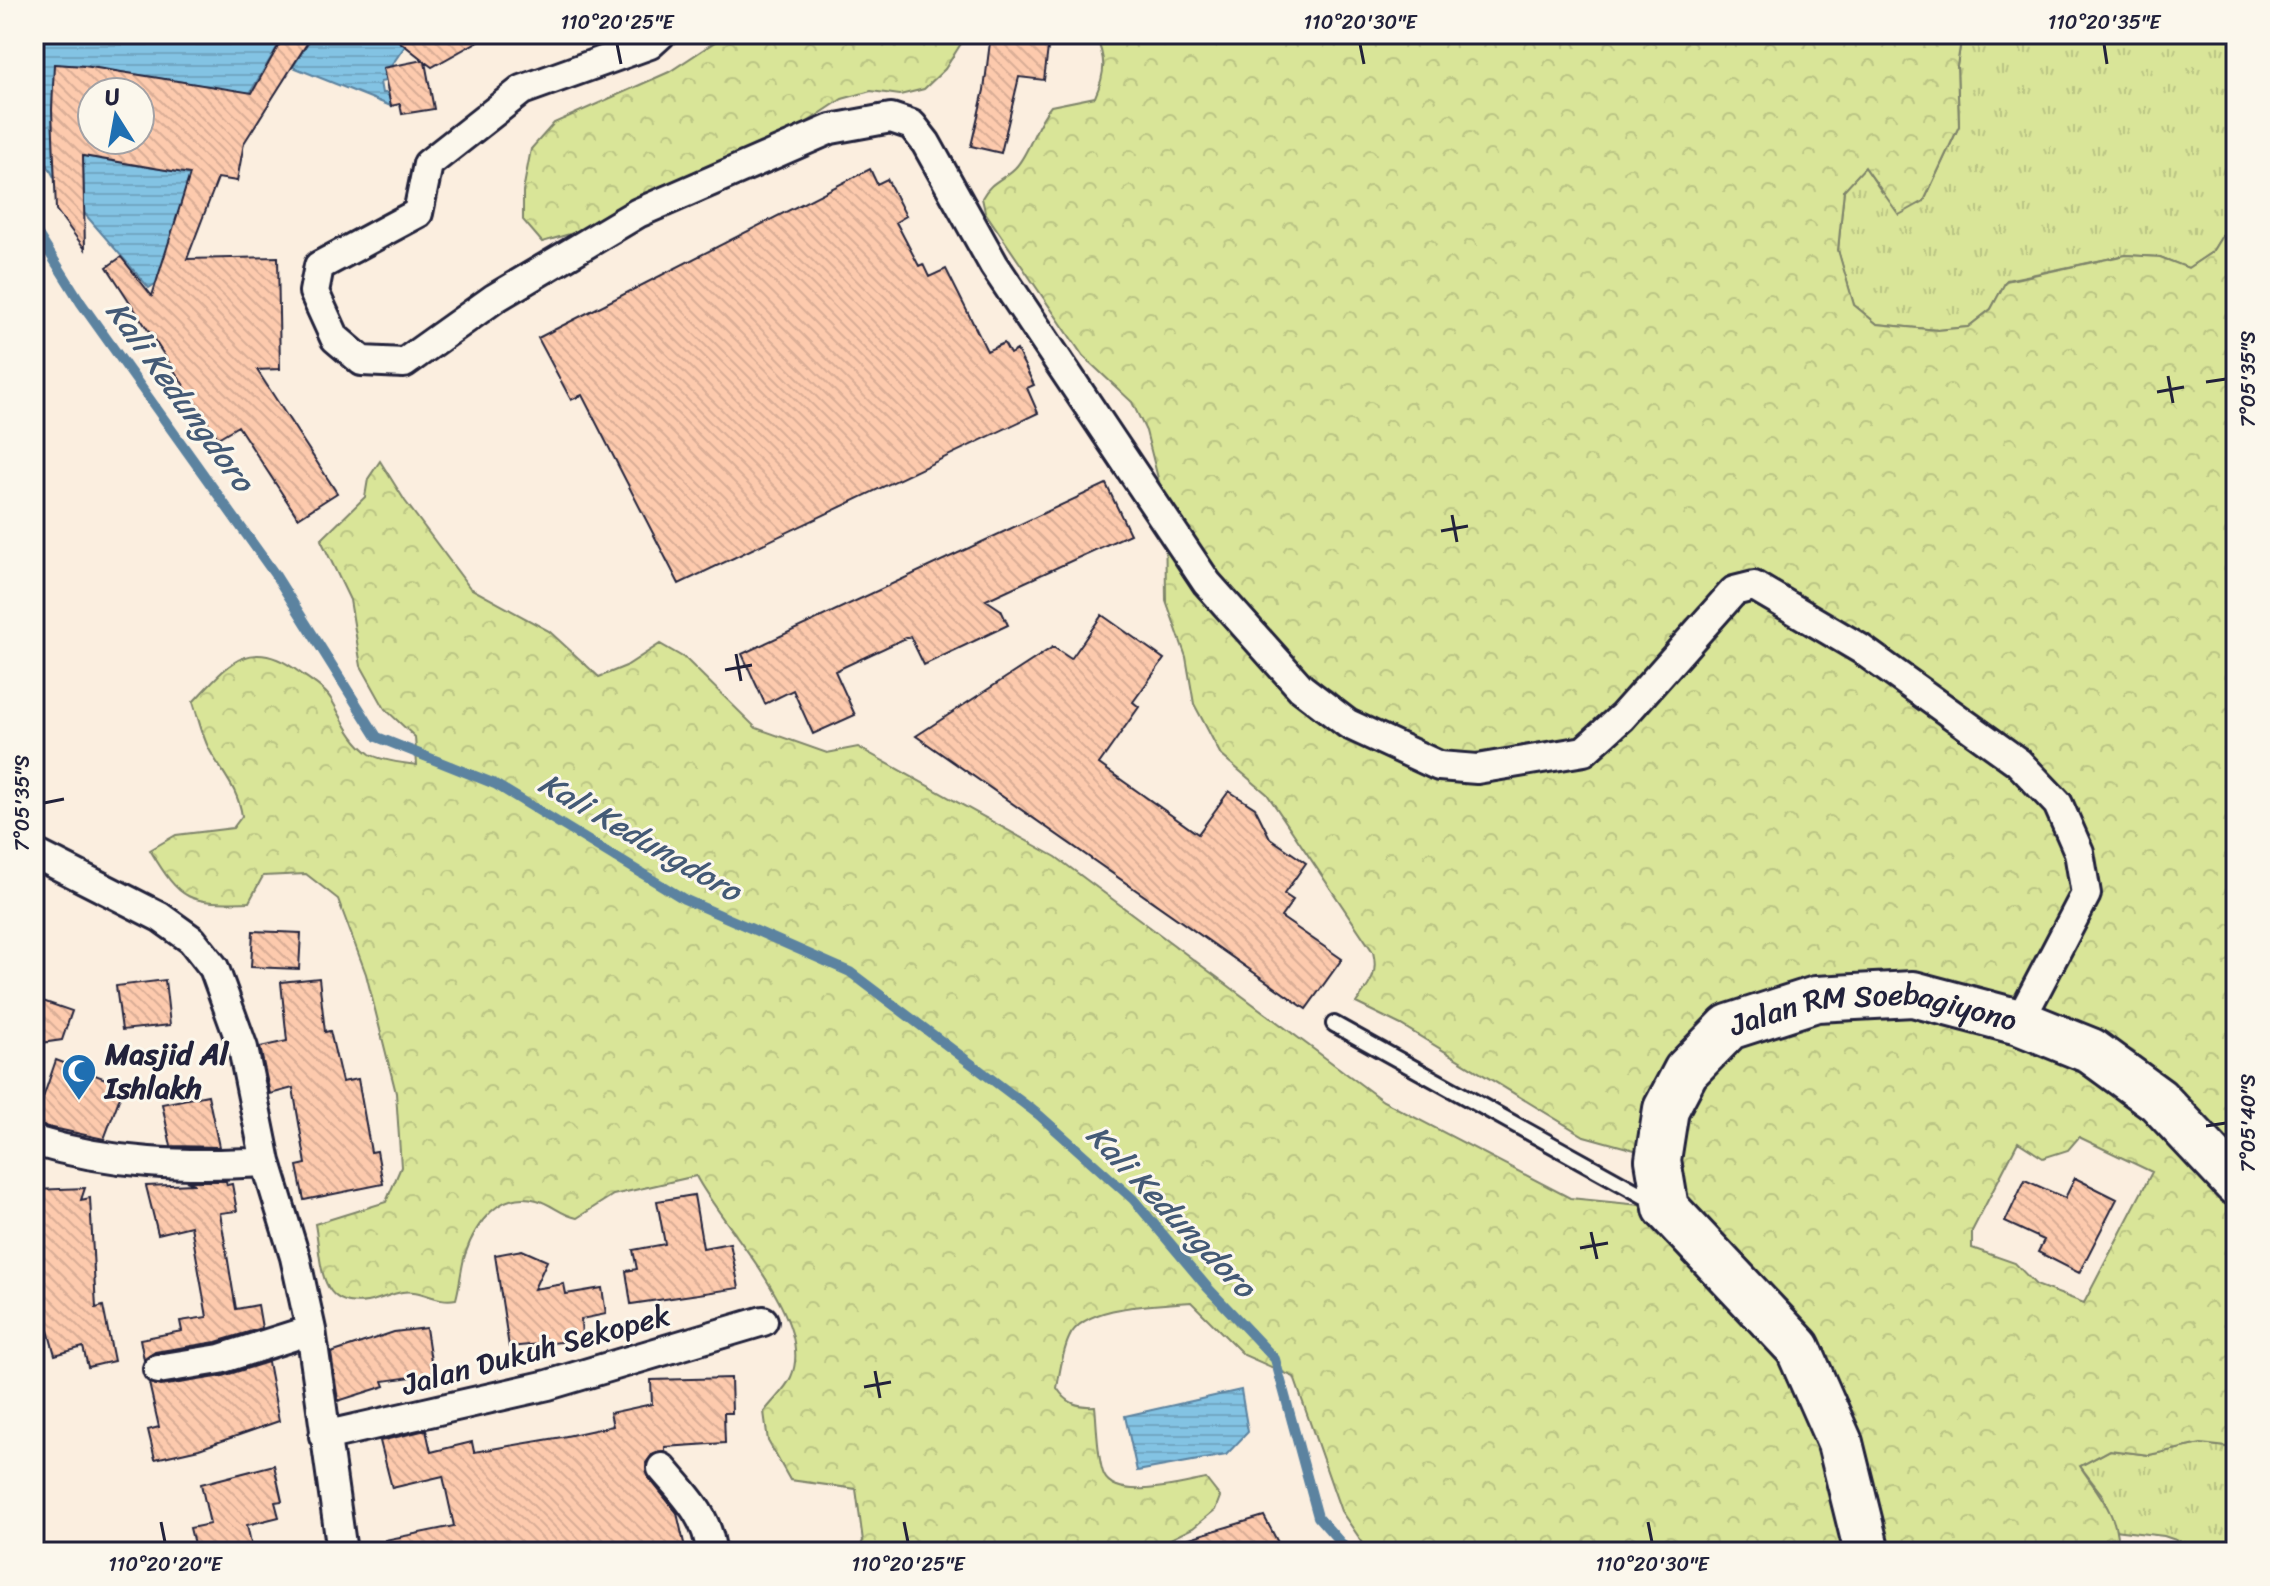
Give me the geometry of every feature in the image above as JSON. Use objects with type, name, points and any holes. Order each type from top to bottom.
[{"type":"main road","name":"Jalan RM Soebagiyono","points":[[1666,1208],[1658,1160],[1666,1109],[1686,1071],[1729,1027],[1816,999],[1913,994],[2019,1022],[2091,1051],[2158,1100],[2236,1183]]},
{"type":"main road","points":[[1666,1208],[1798,1348],[1840,1443],[1867,1552]]},
{"type":"street","points":[[661,34],[650,44],[522,90],[428,164],[418,213],[319,266],[314,292],[335,338],[362,361],[404,363],[495,298],[638,213],[831,129],[891,118],[912,125],[926,143],[994,265],[1207,583],[1301,688],[1348,724],[1439,766],[1477,769],[1584,751],[1622,717],[1734,591],[1754,586],[1861,649],[2018,762],[2058,804],[2079,852],[2086,894],[2019,1022]]},
{"type":"street","points":[[34,853],[160,917],[192,940],[214,968],[243,1048],[266,1162],[295,1257],[311,1330],[342,1552]]},
{"type":"street","points":[[34,1141],[80,1155],[141,1162],[210,1165],[266,1162]]},
{"type":"street","name":"Jalan Dukuh Sekopek","points":[[324,1436],[548,1385],[763,1321]]},
{"type":"street","points":[[158,1369],[220,1359],[311,1330]]},
{"type":"street","points":[[662,1468],[701,1516],[711,1552]]},
{"type":"lane","points":[[1334,1024],[1666,1208]]},
{"type":"green space","points":[[727,34],[967,34],[945,69],[924,89],[900,95],[871,91],[842,99],[779,141],[615,221],[542,242],[523,220],[523,191],[531,149],[554,123],[669,72]]},
{"type":"green space","points":[[1095,34],[1962,34],[1957,66],[1959,126],[1924,201],[1899,215],[1865,167],[1844,190],[1838,250],[1854,305],[1877,324],[1937,330],[1968,327],[1991,309],[2006,281],[2126,255],[2160,257],[2188,268],[2212,252],[2236,213],[2236,1448],[2201,1444],[2149,1455],[2110,1450],[2080,1466],[2112,1517],[2116,1528],[2116,1552],[1369,1552],[1341,1511],[1294,1377],[1244,1355],[1191,1302],[1123,1308],[1089,1318],[1069,1338],[1057,1388],[1073,1403],[1095,1406],[1100,1460],[1104,1475],[1111,1483],[1122,1488],[1151,1489],[1206,1479],[1220,1497],[1215,1510],[1193,1528],[1144,1552],[857,1552],[863,1541],[856,1489],[790,1480],[768,1441],[764,1412],[791,1377],[795,1354],[790,1328],[779,1301],[762,1273],[696,1176],[613,1195],[577,1218],[537,1200],[524,1198],[501,1204],[482,1221],[469,1243],[456,1299],[409,1292],[367,1302],[351,1302],[330,1291],[321,1267],[315,1224],[386,1202],[401,1167],[396,1093],[366,974],[338,899],[306,874],[263,876],[249,902],[199,900],[179,890],[150,850],[176,835],[233,828],[242,816],[233,789],[207,744],[193,702],[228,667],[252,655],[281,661],[325,691],[352,736],[370,754],[417,765],[415,737],[385,709],[361,666],[350,600],[321,540],[365,497],[368,479],[380,461],[405,501],[470,588],[549,631],[599,677],[626,666],[660,644],[686,659],[756,728],[827,753],[858,747],[1056,857],[1383,1101],[1570,1198],[1650,1206],[1682,1163],[1584,1136],[1401,1025],[1356,1003],[1374,973],[1373,952],[1267,794],[1221,755],[1194,704],[1186,657],[1166,600],[1165,506],[1146,431],[1132,402],[1083,356],[985,212],[982,198],[989,188],[1020,162],[1051,106],[1095,97],[1103,66]],"holes":[[[2079,1137],[2152,1172],[2084,1303],[2036,1285],[2015,1263],[1972,1248],[1972,1231],[2018,1142],[2043,1158],[2068,1150]]]},
{"type":"green space","points":[[1962,34],[2236,34],[2236,213],[2212,252],[2188,268],[2160,257],[2126,255],[2007,280],[1991,309],[1968,327],[1937,330],[1877,324],[1854,305],[1838,251],[1844,189],[1865,167],[1882,192],[1924,201],[1959,126],[1957,66]]},
{"type":"green space","points":[[2201,1444],[2236,1448],[2236,1552],[2211,1552],[2164,1536],[2114,1530],[2103,1496],[2080,1466],[2110,1450],[2149,1455]]},
{"type":"water","points":[[34,34],[285,34],[250,93],[156,76],[55,64],[52,110],[55,179],[34,140]]},
{"type":"water","points":[[313,34],[390,34],[405,46],[391,66],[383,68],[386,81],[380,82],[382,93],[388,93],[391,106],[293,67]]},
{"type":"water","points":[[83,156],[190,174],[164,278],[149,288],[84,213]]},
{"type":"water","points":[[1241,1390],[1248,1432],[1226,1455],[1137,1471],[1125,1416]]},
{"type":"building","points":[[285,34],[313,34],[244,143],[237,181],[218,178],[187,259],[278,257],[280,369],[257,370],[337,493],[298,518],[238,426],[218,438],[107,267],[121,257],[152,296],[190,174],[83,156],[156,156],[156,78],[252,93]]},
{"type":"building","points":[[390,34],[491,34],[432,67],[425,62],[434,109],[402,114],[400,104],[391,106],[383,68],[423,60]]},
{"type":"building","points":[[991,34],[1049,40],[1044,80],[1019,77],[1001,153],[971,146],[984,90]]},
{"type":"building","points":[[54,64],[146,76],[76,76],[76,156],[83,156],[85,249],[56,210],[52,110]]},
{"type":"building","points":[[870,169],[877,184],[887,179],[906,216],[896,222],[919,266],[923,264],[929,277],[946,269],[987,351],[1004,343],[1010,354],[1017,350],[1034,385],[1027,388],[1038,413],[679,584],[582,395],[571,400],[538,338]]},
{"type":"building","points":[[1106,484],[1130,534],[986,600],[1001,610],[1008,625],[924,665],[910,636],[835,671],[855,715],[813,734],[793,690],[765,704],[742,654]]},
{"type":"building","points":[[1102,615],[1164,659],[1133,702],[1139,707],[1099,764],[1198,834],[1229,791],[1255,808],[1270,838],[1306,863],[1284,894],[1293,900],[1281,917],[1342,959],[1306,1009],[916,736],[1053,647],[1071,659]]},
{"type":"building","points":[[253,931],[301,933],[299,969],[251,967]]},
{"type":"building","points":[[319,978],[325,1032],[330,1031],[342,1082],[358,1079],[371,1152],[377,1151],[383,1184],[304,1200],[297,1166],[306,1164],[293,1088],[270,1094],[260,1047],[287,1041],[281,982]]},
{"type":"building","points":[[165,980],[170,1025],[122,1030],[116,986]]},
{"type":"building","points":[[34,998],[72,1011],[62,1040],[34,1044]]},
{"type":"building","name":"Masjid Al Ishlakh","points":[[56,1060],[124,1086],[104,1139],[34,1124]]},
{"type":"building","points":[[208,1095],[219,1147],[171,1146],[162,1104]]},
{"type":"building","points":[[2075,1178],[2117,1199],[2079,1273],[2038,1252],[2044,1240],[2005,1222],[2025,1180],[2065,1198]]},
{"type":"building","points":[[186,1181],[226,1181],[227,1185],[232,1184],[237,1211],[220,1213],[236,1309],[258,1305],[262,1328],[216,1342],[155,1352],[144,1360],[140,1339],[182,1331],[180,1321],[207,1317],[191,1226],[158,1234],[146,1186],[195,1184]]},
{"type":"building","points":[[85,1188],[81,1200],[90,1198],[96,1308],[103,1306],[114,1361],[88,1367],[83,1347],[55,1355],[43,1313],[41,1266],[34,1267],[34,1190]]},
{"type":"building","points":[[694,1195],[703,1248],[730,1243],[739,1288],[631,1304],[626,1271],[637,1269],[633,1250],[665,1244],[657,1201]]},
{"type":"building","points":[[522,1250],[547,1261],[534,1289],[564,1284],[566,1294],[602,1288],[606,1314],[581,1319],[582,1340],[509,1347],[495,1255]]},
{"type":"building","points":[[426,1328],[433,1374],[383,1381],[385,1386],[338,1401],[331,1353],[394,1332]]},
{"type":"building","points":[[268,1362],[279,1421],[199,1449],[155,1459],[148,1430],[159,1427],[149,1383],[161,1386],[223,1376]]},
{"type":"building","points":[[731,1378],[732,1413],[724,1413],[725,1443],[665,1447],[665,1452],[652,1455],[646,1463],[649,1478],[677,1513],[686,1552],[386,1552],[385,1540],[454,1526],[443,1476],[392,1488],[380,1441],[426,1430],[431,1452],[472,1442],[474,1452],[562,1437],[613,1426],[610,1413],[652,1404],[651,1380]]},
{"type":"building","points":[[274,1465],[282,1501],[275,1502],[279,1517],[247,1525],[253,1552],[196,1552],[190,1528],[210,1524],[201,1484]]},
{"type":"building","points":[[1264,1516],[1283,1552],[1249,1552],[1247,1547],[1220,1552],[1176,1552],[1173,1543]]},
{"type":"waterway","name":"Kali Kedungdoro","points":[[34,228],[81,303],[276,576],[377,737],[495,784],[684,899],[850,972],[1039,1115],[1133,1199],[1207,1287],[1275,1359],[1318,1517],[1349,1552]]},
{"type":"place","name":"Masjid Al Ishlakh","points":[[79,1102]]}]
